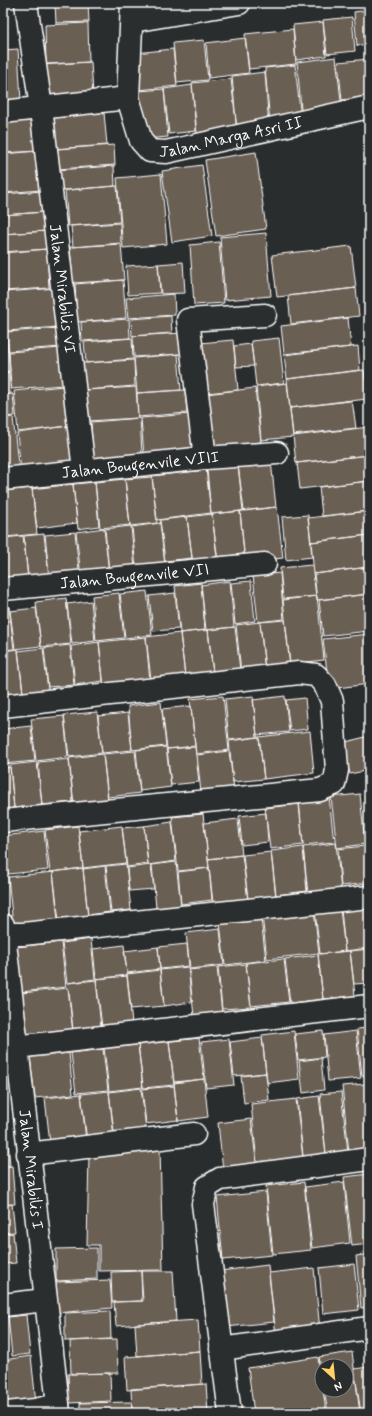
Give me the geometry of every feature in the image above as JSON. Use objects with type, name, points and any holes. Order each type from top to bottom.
[{"type":"street","name":"Jalan Mirabilis VI","points":[[26,3],[41,108],[84,470]]},
{"type":"street","points":[[132,12],[239,3]]},
{"type":"street","name":"Jalan Marga Asri II","points":[[132,12],[128,98],[141,141],[150,151],[166,152],[369,107]]},
{"type":"street","points":[[3,112],[128,98]]},
{"type":"street","points":[[205,458],[188,320],[265,315]]},
{"type":"street","name":"Jalan Bougenvile VIII","points":[[3,479],[205,458],[277,453]]},
{"type":"street","name":"Jalan Bougenvile VII","points":[[3,589],[265,564]]},
{"type":"street","points":[[3,706],[299,673],[316,675],[325,685],[332,701],[337,770],[334,784],[320,790],[3,822]]},
{"type":"street","points":[[3,931],[24,934],[369,897]]},
{"type":"street","name":"Jalan Mirabilis I","points":[[3,931],[58,1409]]},
{"type":"street","points":[[16,1047],[369,1006]]},
{"type":"street","points":[[28,1154],[194,1134]]},
{"type":"street","points":[[230,1413],[203,1204],[207,1187],[220,1179],[369,1159]]},
{"type":"street","points":[[3,1305],[45,1300]]},
{"type":"street","points":[[221,1349],[369,1328]]},
{"type":"street","points":[[7,1413],[58,1409]]},
{"type":"building","points":[[55,3],[88,3],[89,22],[56,23]]},
{"type":"building","points":[[369,10],[369,44],[357,46],[354,12]]},
{"type":"building","points":[[352,17],[355,51],[327,54],[323,20]]},
{"type":"building","points":[[323,22],[326,56],[296,60],[293,25]]},
{"type":"building","points":[[88,23],[89,62],[46,64],[45,25]]},
{"type":"building","points":[[3,25],[4,49],[3,49]]},
{"type":"building","points":[[293,29],[296,64],[249,69],[245,34]]},
{"type":"building","points":[[245,38],[249,73],[209,78],[206,43]]},
{"type":"building","points":[[204,40],[208,80],[177,83],[173,43]]},
{"type":"building","points":[[18,49],[21,101],[3,102],[3,50]]},
{"type":"building","points":[[173,49],[177,86],[139,90],[136,53]]},
{"type":"building","points":[[336,57],[342,109],[302,120],[297,62]]},
{"type":"building","points":[[369,59],[369,97],[342,100],[338,62]]},
{"type":"building","points":[[91,62],[93,94],[41,97],[40,65]]},
{"type":"building","points":[[295,65],[301,119],[270,123],[265,68]]},
{"type":"building","points":[[265,72],[269,128],[237,133],[232,76]]},
{"type":"building","points":[[231,79],[237,130],[197,134],[192,83]]},
{"type":"building","points":[[192,85],[196,131],[169,134],[164,89]]},
{"type":"building","points":[[164,89],[168,137],[144,139],[139,91]]},
{"type":"building","points":[[104,113],[107,145],[54,149],[51,116]]},
{"type":"building","points":[[35,116],[37,151],[3,153],[3,119]]},
{"type":"building","points":[[114,145],[115,165],[58,169],[57,149]]},
{"type":"building","points":[[38,151],[41,190],[3,193],[3,154]]},
{"type":"building","points":[[256,152],[266,229],[216,236],[205,160]]},
{"type":"building","points":[[202,165],[212,236],[172,242],[162,171]]},
{"type":"building","points":[[114,166],[115,186],[58,191],[56,170]]},
{"type":"building","points":[[161,174],[167,244],[123,248],[117,178]]},
{"type":"building","points":[[117,186],[120,222],[68,226],[65,190]]},
{"type":"building","points":[[43,191],[44,212],[3,215],[3,194]]},
{"type":"building","points":[[44,212],[46,231],[3,234],[3,215]]},
{"type":"building","points":[[120,223],[121,243],[73,247],[71,226]]},
{"type":"building","points":[[46,231],[47,249],[3,252],[3,234]]},
{"type":"building","points":[[266,233],[271,296],[225,300],[220,237]]},
{"type":"building","points":[[219,242],[224,303],[194,305],[190,245]]},
{"type":"building","points":[[121,244],[124,280],[73,283],[70,247]]},
{"type":"building","points":[[351,246],[356,288],[277,297],[272,255]]},
{"type":"building","points":[[47,249],[49,288],[4,291],[3,253]]},
{"type":"building","points":[[183,262],[185,293],[161,294],[158,264]]},
{"type":"building","points":[[158,264],[160,293],[128,295],[126,266]]},
{"type":"building","points":[[123,280],[126,318],[77,322],[75,284]]},
{"type":"building","points":[[3,281],[7,335],[3,335]]},
{"type":"building","points":[[57,288],[59,327],[7,331],[4,292]]},
{"type":"building","points":[[356,288],[359,316],[291,324],[288,296]]},
{"type":"building","points":[[174,294],[175,315],[128,318],[126,298]]},
{"type":"building","points":[[171,316],[172,333],[132,336],[131,319]]},
{"type":"building","points":[[348,318],[351,347],[284,354],[281,326]]},
{"type":"building","points":[[129,319],[130,338],[82,341],[81,322]]},
{"type":"building","points":[[59,328],[61,347],[8,351],[7,332]]},
{"type":"building","points":[[182,333],[183,354],[134,357],[133,336]]},
{"type":"building","points":[[7,335],[10,371],[3,372],[3,336]]},
{"type":"building","points":[[132,338],[133,359],[86,363],[84,342]]},
{"type":"building","points":[[279,338],[284,383],[256,386],[251,341]]},
{"type":"building","points":[[233,340],[238,390],[206,393],[200,343]]},
{"type":"building","points":[[251,344],[254,366],[236,367],[234,346]]},
{"type":"building","points":[[358,346],[360,370],[287,379],[284,355]]},
{"type":"building","points":[[61,348],[63,385],[11,389],[9,352]]},
{"type":"building","points":[[178,354],[181,390],[137,393],[134,358]]},
{"type":"building","points":[[134,360],[135,386],[85,390],[83,363]]},
{"type":"building","points":[[364,370],[367,399],[290,408],[287,379]]},
{"type":"building","points":[[9,372],[11,394],[3,394],[3,373]]},
{"type":"building","points":[[287,383],[293,437],[261,440],[256,387]]},
{"type":"building","points":[[64,386],[68,426],[18,432],[14,391]]},
{"type":"building","points":[[136,387],[138,418],[88,421],[86,390]]},
{"type":"building","points":[[255,388],[261,442],[212,447],[206,394]]},
{"type":"building","points":[[185,390],[187,413],[138,417],[137,393]]},
{"type":"building","points":[[13,394],[15,416],[3,417],[3,395]]},
{"type":"building","points":[[352,400],[356,428],[293,435],[290,408]]},
{"type":"building","points":[[191,414],[193,453],[144,456],[141,418]]},
{"type":"building","points":[[13,417],[19,474],[3,476],[3,418]]},
{"type":"building","points":[[140,418],[142,454],[93,458],[91,422]]},
{"type":"building","points":[[68,426],[73,465],[21,471],[17,433]]},
{"type":"building","points":[[369,427],[369,455],[296,463],[293,436]]},
{"type":"building","points":[[369,455],[369,481],[300,489],[297,463]]},
{"type":"building","points":[[271,461],[276,507],[244,511],[238,465]]},
{"type":"building","points":[[238,465],[243,511],[211,514],[206,468]]},
{"type":"building","points":[[207,470],[211,513],[157,520],[152,476]]},
{"type":"building","points":[[152,477],[157,523],[130,526],[125,479]]},
{"type":"building","points":[[125,479],[130,525],[100,528],[95,482]]},
{"type":"building","points":[[369,481],[369,511],[322,516],[319,487]]},
{"type":"building","points":[[95,482],[99,526],[78,529],[73,484]]},
{"type":"building","points":[[73,484],[77,523],[37,528],[32,489]]},
{"type":"building","points":[[32,488],[37,534],[6,537],[3,512],[3,491]]},
{"type":"building","points":[[277,507],[283,558],[245,562],[240,511]]},
{"type":"building","points":[[240,511],[244,554],[217,557],[212,514]]},
{"type":"building","points":[[369,511],[369,535],[311,542],[308,518]]},
{"type":"building","points":[[212,514],[218,562],[193,565],[187,517]]},
{"type":"building","points":[[308,515],[312,557],[286,560],[282,517]]},
{"type":"building","points":[[3,517],[5,537],[3,537]]},
{"type":"building","points":[[187,517],[192,558],[165,561],[160,520]]},
{"type":"building","points":[[160,523],[165,565],[136,569],[132,527]]},
{"type":"building","points":[[131,526],[135,569],[109,572],[105,529]]},
{"type":"building","points":[[104,528],[109,573],[81,577],[76,532]]},
{"type":"building","points":[[75,532],[80,579],[50,583],[45,535]]},
{"type":"building","points":[[44,534],[49,577],[28,580],[24,536]]},
{"type":"building","points":[[369,535],[369,567],[314,574],[311,542]]},
{"type":"building","points":[[23,536],[29,583],[3,586],[3,538]]},
{"type":"building","points":[[312,565],[316,596],[283,599],[280,568]]},
{"type":"building","points":[[369,567],[369,594],[317,600],[314,574]]},
{"type":"building","points":[[280,573],[284,619],[258,622],[253,576]]},
{"type":"building","points":[[230,581],[234,627],[206,630],[201,585]]},
{"type":"building","points":[[251,581],[255,621],[235,624],[231,583]]},
{"type":"building","points":[[201,583],[205,630],[180,633],[175,586]]},
{"type":"building","points":[[147,591],[152,635],[125,638],[120,594]]},
{"type":"building","points":[[119,593],[124,638],[96,641],[92,596]]},
{"type":"building","points":[[175,593],[179,629],[153,631],[149,596]]},
{"type":"building","points":[[369,594],[369,631],[323,636],[319,600]]},
{"type":"building","points":[[317,596],[324,660],[290,664],[283,600]]},
{"type":"building","points":[[66,598],[71,644],[41,647],[36,602]]},
{"type":"building","points":[[91,601],[95,641],[72,644],[67,604]]},
{"type":"building","points":[[9,607],[14,649],[3,650],[3,608]]},
{"type":"building","points":[[36,608],[41,646],[15,649],[10,611]]},
{"type":"building","points":[[285,620],[290,667],[265,670],[260,622]]},
{"type":"building","points":[[260,622],[265,671],[241,673],[236,625]]},
{"type":"building","points":[[235,627],[240,670],[213,673],[208,630]]},
{"type":"building","points":[[208,630],[213,673],[185,676],[180,633]]},
{"type":"building","points":[[180,633],[185,676],[151,680],[146,637]]},
{"type":"building","points":[[369,634],[369,684],[329,689],[323,639]]},
{"type":"building","points":[[146,637],[150,682],[104,687],[99,642]]},
{"type":"building","points":[[99,642],[103,681],[75,685],[71,646]]},
{"type":"building","points":[[70,645],[74,685],[48,687],[44,648]]},
{"type":"building","points":[[43,648],[48,690],[23,693],[18,651]]},
{"type":"building","points":[[18,649],[23,693],[3,695],[3,651]]},
{"type":"building","points":[[223,696],[229,750],[196,754],[190,699]]},
{"type":"building","points":[[253,696],[257,737],[229,740],[225,699]]},
{"type":"building","points":[[285,696],[289,732],[257,735],[253,700]]},
{"type":"building","points":[[305,698],[308,729],[290,731],[286,700]]},
{"type":"building","points":[[161,702],[166,746],[132,750],[128,706]]},
{"type":"building","points":[[191,706],[195,746],[167,749],[162,709]]},
{"type":"building","points":[[97,712],[102,753],[69,757],[64,715]]},
{"type":"building","points":[[128,713],[132,750],[102,753],[98,716]]},
{"type":"building","points":[[64,716],[68,757],[36,761],[31,719]]},
{"type":"building","points":[[31,726],[35,761],[3,764],[3,729]]},
{"type":"building","points":[[310,731],[314,773],[264,779],[259,737]]},
{"type":"building","points":[[369,736],[369,770],[350,774],[342,743]]},
{"type":"building","points":[[259,737],[264,779],[233,782],[229,741]]},
{"type":"building","points":[[166,747],[171,787],[140,791],[136,750]]},
{"type":"building","points":[[195,747],[199,782],[171,785],[167,749]]},
{"type":"building","points":[[135,751],[140,793],[108,797],[103,754]]},
{"type":"building","points":[[229,751],[234,789],[201,793],[197,755]]},
{"type":"building","points":[[103,754],[108,801],[74,805],[69,758]]},
{"type":"building","points":[[69,759],[73,802],[42,805],[38,762]]},
{"type":"building","points":[[37,762],[42,805],[14,808],[10,765]]},
{"type":"building","points":[[10,767],[14,808],[3,810],[3,768]]},
{"type":"building","points":[[360,794],[365,844],[337,848],[331,797]]},
{"type":"building","points":[[329,797],[334,842],[303,845],[299,800]]},
{"type":"building","points":[[299,804],[303,845],[270,849],[265,808]]},
{"type":"building","points":[[266,813],[268,842],[242,845],[239,816]]},
{"type":"building","points":[[203,814],[209,868],[178,871],[172,817]]},
{"type":"building","points":[[238,819],[242,855],[208,859],[204,823]]},
{"type":"building","points":[[172,822],[176,861],[148,865],[144,826]]},
{"type":"building","points":[[78,826],[83,868],[50,872],[45,830]]},
{"type":"building","points":[[122,826],[126,863],[83,868],[79,831]]},
{"type":"building","points":[[144,826],[148,864],[127,867],[122,828]]},
{"type":"building","points":[[44,831],[48,870],[8,874],[3,836]]},
{"type":"building","points":[[365,840],[369,840],[369,875]]},
{"type":"building","points":[[336,843],[341,890],[308,894],[303,847]]},
{"type":"building","points":[[365,846],[369,883],[341,886],[338,849]]},
{"type":"building","points":[[303,847],[307,891],[276,895],[271,851]]},
{"type":"building","points":[[271,852],[276,898],[248,901],[243,855]]},
{"type":"building","points":[[242,855],[248,899],[213,903],[208,859]]},
{"type":"building","points":[[176,862],[181,906],[156,908],[152,865]]},
{"type":"building","points":[[126,864],[131,910],[111,912],[106,866]]},
{"type":"building","points":[[151,865],[154,889],[129,891],[127,868]]},
{"type":"building","points":[[105,866],[110,912],[88,915],[83,869]]},
{"type":"building","points":[[83,868],[88,918],[59,921],[53,872]]},
{"type":"building","points":[[209,868],[212,900],[181,904],[178,872]]},
{"type":"building","points":[[53,872],[58,920],[13,925],[8,877]]},
{"type":"building","points":[[369,906],[369,948],[345,951],[341,909]]},
{"type":"building","points":[[314,909],[319,953],[267,959],[262,915]]},
{"type":"building","points":[[340,909],[345,951],[320,954],[315,911]]},
{"type":"building","points":[[261,919],[266,960],[225,965],[220,924]]},
{"type":"building","points":[[220,929],[224,965],[190,969],[186,933]]},
{"type":"building","points":[[91,939],[95,979],[67,983],[62,943]]},
{"type":"building","points":[[61,942],[66,987],[21,992],[16,947]]},
{"type":"building","points":[[187,944],[189,966],[160,969],[158,947]]},
{"type":"building","points":[[124,945],[127,975],[96,979],[93,949]]},
{"type":"building","points":[[158,947],[160,969],[127,973],[124,951]]},
{"type":"building","points":[[369,949],[369,983],[354,984],[350,951]]},
{"type":"building","points":[[350,951],[355,996],[323,999],[318,954]]},
{"type":"building","points":[[318,955],[323,999],[290,1003],[285,959]]},
{"type":"building","points":[[284,959],[289,1002],[251,1006],[246,963]]},
{"type":"building","points":[[246,964],[251,1007],[222,1009],[218,967]]},
{"type":"building","points":[[188,967],[192,1002],[164,1006],[160,970]]},
{"type":"building","points":[[217,967],[222,1013],[194,1016],[189,970]]},
{"type":"building","points":[[160,970],[164,1006],[131,1009],[127,974]]},
{"type":"building","points":[[127,976],[132,1024],[102,1027],[96,979]]},
{"type":"building","points":[[96,980],[101,1027],[73,1030],[68,983]]},
{"type":"building","points":[[68,988],[73,1033],[26,1038],[22,993]]},
{"type":"building","points":[[369,1028],[369,1075],[362,1076],[357,1029]]},
{"type":"building","points":[[294,1031],[299,1079],[267,1083],[262,1035]]},
{"type":"building","points":[[323,1031],[325,1057],[298,1060],[295,1034]]},
{"type":"building","points":[[356,1031],[361,1078],[328,1081],[324,1035]]},
{"type":"building","points":[[199,1038],[204,1079],[174,1082],[169,1041]]},
{"type":"building","points":[[262,1038],[266,1073],[234,1076],[230,1042]]},
{"type":"building","points":[[229,1039],[234,1085],[206,1088],[201,1042]]},
{"type":"building","points":[[169,1041],[174,1085],[143,1088],[138,1044]]},
{"type":"building","points":[[138,1044],[143,1087],[109,1091],[104,1048]]},
{"type":"building","points":[[103,1049],[108,1090],[76,1093],[71,1053]]},
{"type":"building","points":[[69,1053],[73,1094],[35,1098],[30,1057]]},
{"type":"building","points":[[321,1058],[324,1090],[303,1093],[299,1061]]},
{"type":"building","points":[[266,1073],[269,1100],[244,1103],[241,1076]]},
{"type":"building","points":[[3,1075],[6,1104],[3,1104]]},
{"type":"building","points":[[369,1076],[369,1104],[366,1077]]},
{"type":"building","points":[[204,1079],[208,1117],[178,1121],[174,1083]]},
{"type":"building","points":[[366,1084],[369,1110],[369,1149],[349,1152],[342,1086]]},
{"type":"building","points":[[174,1086],[178,1120],[146,1124],[142,1089]]},
{"type":"building","points":[[141,1088],[146,1129],[114,1132],[109,1092]]},
{"type":"building","points":[[109,1091],[114,1138],[87,1141],[81,1094]]},
{"type":"building","points":[[341,1092],[348,1152],[326,1154],[320,1094]]},
{"type":"building","points":[[81,1094],[86,1140],[50,1144],[45,1098]]},
{"type":"building","points":[[319,1096],[326,1154],[303,1156],[297,1099]]},
{"type":"building","points":[[296,1099],[303,1158],[257,1163],[251,1104]]},
{"type":"building","points":[[3,1104],[5,1104],[8,1140],[3,1140]]},
{"type":"building","points":[[251,1119],[257,1167],[223,1171],[218,1123]]},
{"type":"building","points":[[3,1140],[8,1140],[10,1166],[3,1166]]},
{"type":"building","points":[[160,1148],[163,1270],[99,1271],[99,1245],[87,1245],[89,1155]]},
{"type":"building","points":[[12,1166],[15,1204],[3,1205],[3,1167]]},
{"type":"building","points":[[369,1174],[369,1244],[352,1246],[344,1177]]},
{"type":"building","points":[[304,1182],[311,1250],[273,1254],[266,1186]]},
{"type":"building","points":[[344,1182],[350,1243],[312,1248],[305,1187]]},
{"type":"building","points":[[266,1192],[272,1255],[223,1260],[217,1197]]},
{"type":"building","points":[[12,1204],[15,1232],[3,1233],[3,1205]]},
{"type":"building","points":[[13,1233],[16,1263],[3,1264],[3,1234]]},
{"type":"building","points":[[97,1248],[97,1279],[56,1281],[56,1249]]},
{"type":"building","points":[[369,1254],[369,1307],[361,1308],[356,1256]]},
{"type":"building","points":[[354,1264],[359,1310],[323,1314],[319,1268]]},
{"type":"building","points":[[268,1265],[274,1322],[226,1327],[220,1271]]},
{"type":"building","points":[[314,1268],[320,1331],[276,1336],[269,1273]]},
{"type":"building","points":[[141,1271],[173,1271],[176,1321],[116,1326],[114,1302],[143,1301]]},
{"type":"building","points":[[141,1271],[142,1301],[112,1302],[111,1272]]},
{"type":"building","points":[[110,1280],[112,1308],[57,1313],[56,1282]]},
{"type":"building","points":[[110,1311],[111,1339],[65,1341],[65,1313]]},
{"type":"building","points":[[26,1315],[30,1354],[12,1356],[8,1317]]},
{"type":"building","points":[[198,1320],[200,1351],[137,1356],[135,1324]]},
{"type":"building","points":[[3,1334],[5,1353],[3,1353]]},
{"type":"building","points":[[117,1339],[118,1373],[71,1374],[70,1341]]},
{"type":"building","points":[[200,1351],[202,1384],[127,1390],[125,1357]]},
{"type":"building","points":[[352,1352],[353,1358],[319,1358]]},
{"type":"building","points":[[31,1356],[36,1403],[3,1406],[3,1360]]},
{"type":"building","points":[[318,1357],[314,1358],[314,1398],[324,1398],[326,1411],[312,1413],[254,1413],[248,1368]]},
{"type":"building","points":[[354,1367],[360,1413],[328,1413],[325,1398],[354,1398]]},
{"type":"building","points":[[369,1367],[369,1413],[361,1413],[354,1369]]},
{"type":"building","points":[[110,1373],[111,1401],[69,1403],[68,1374]]},
{"type":"building","points":[[206,1384],[208,1413],[132,1413],[131,1389]]},
{"type":"building","points":[[132,1402],[132,1413],[80,1413],[80,1403]]}]
